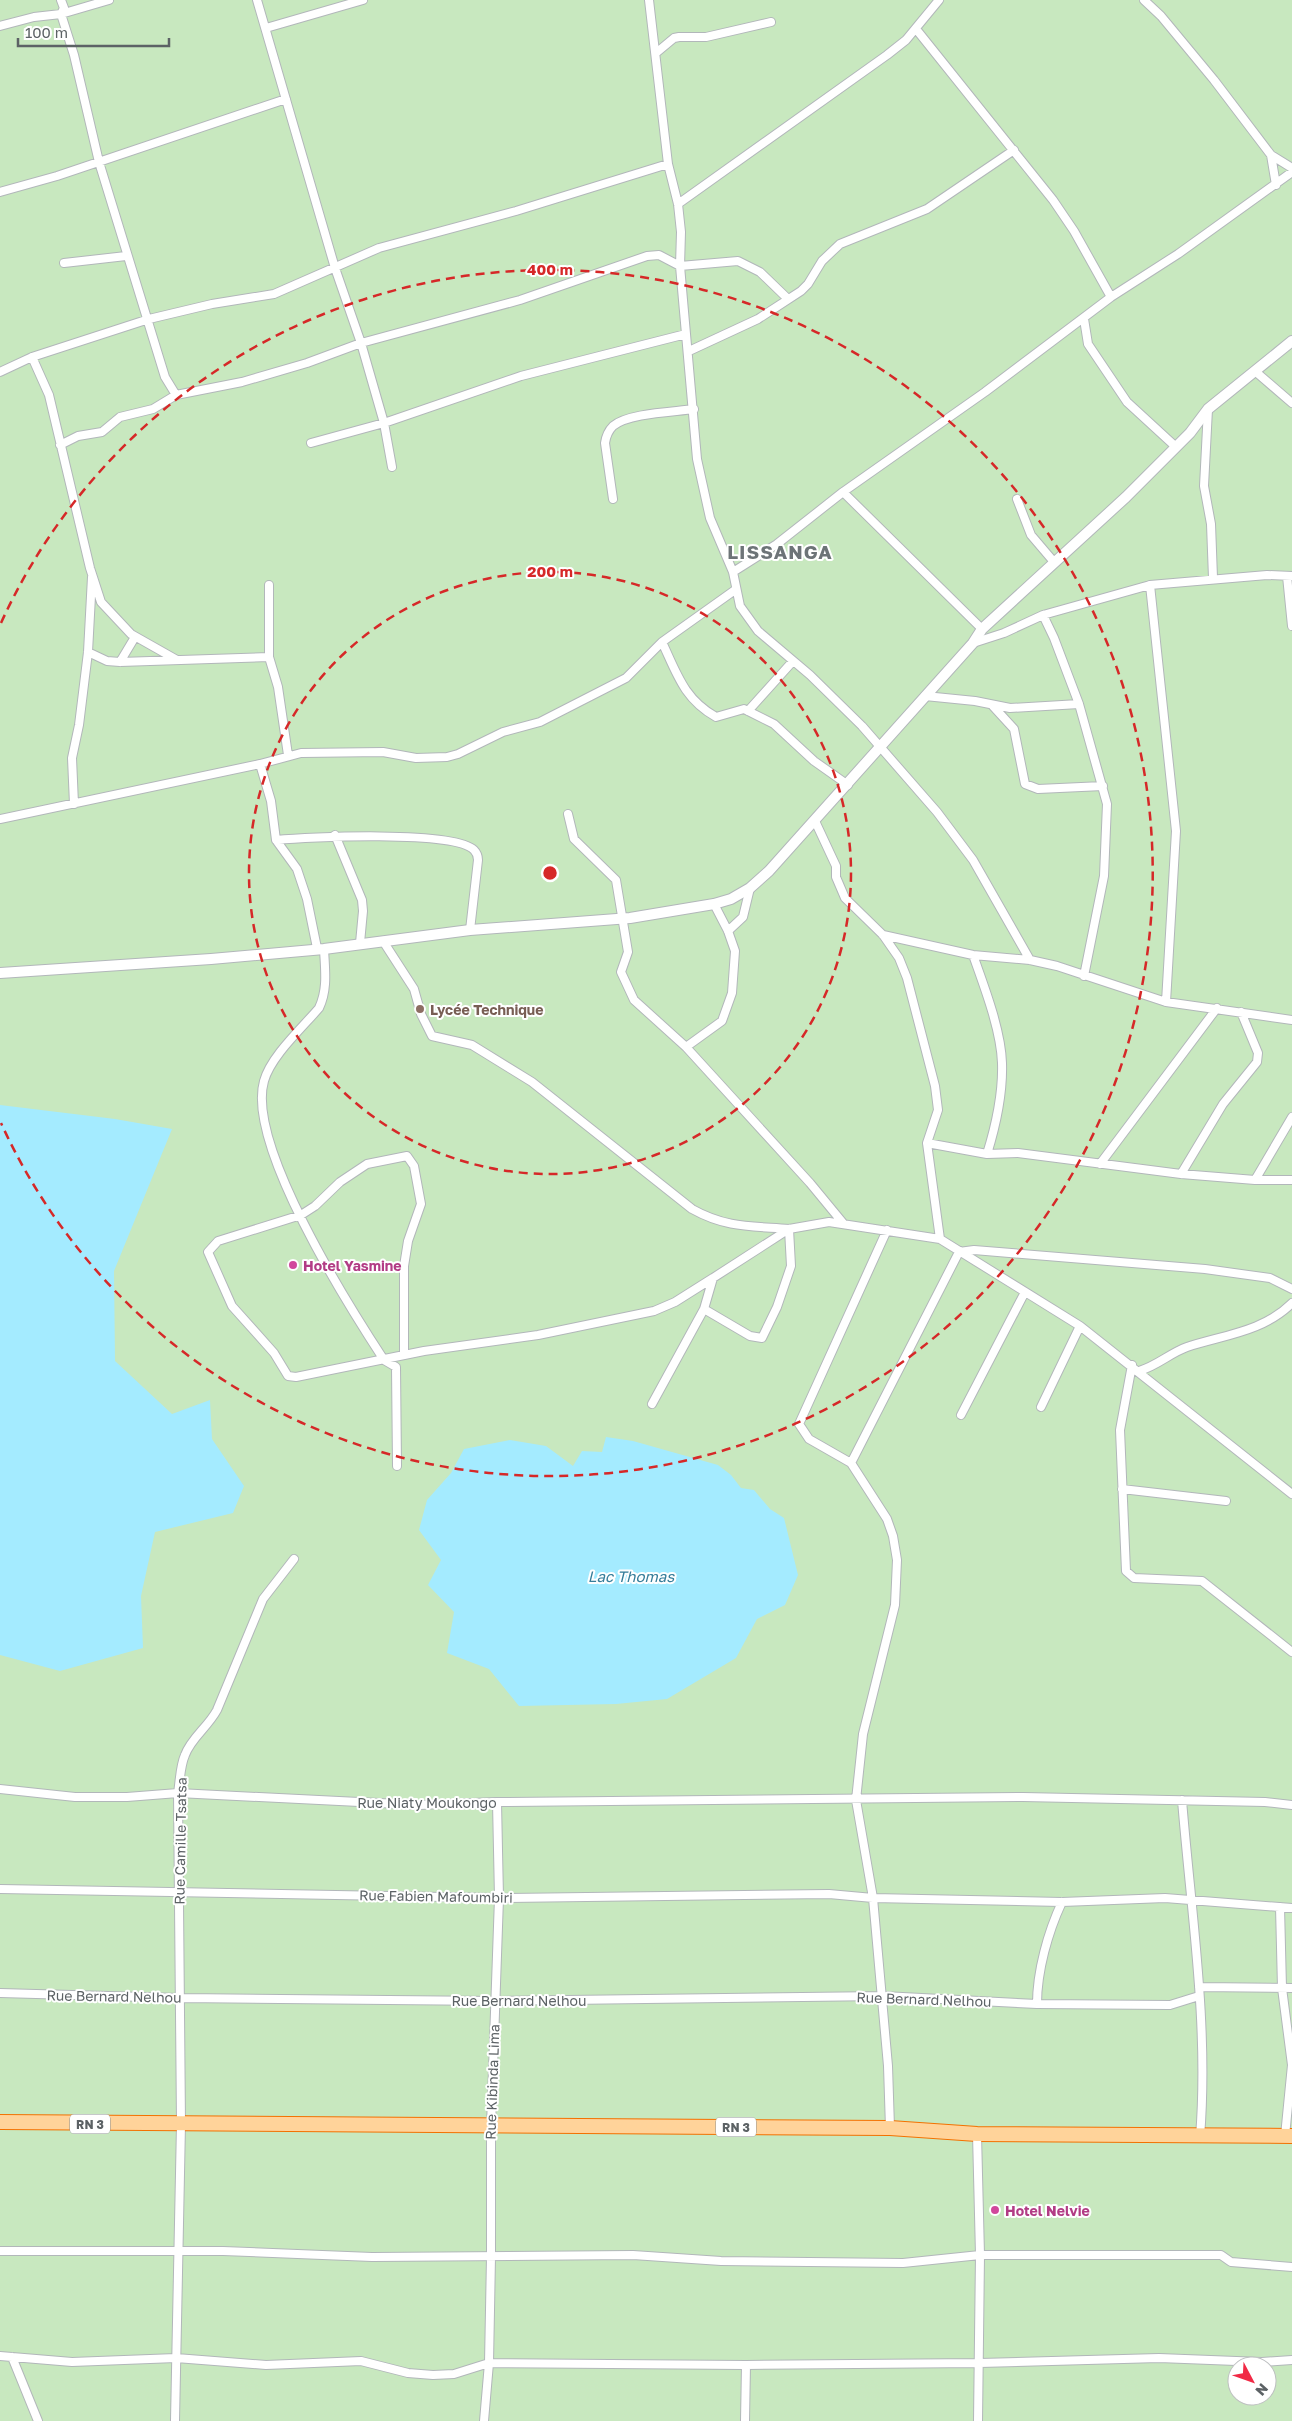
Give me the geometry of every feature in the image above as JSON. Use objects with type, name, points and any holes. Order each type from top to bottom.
[{"type":"highway","name":"RN 3","points":[[0,2122],[890,2128],[977,2134],[1200,2137],[1289,2136]]},
{"type":"street","points":[[61,0],[64,8],[61,14],[74,56],[98,162],[165,377],[176,394]]},
{"type":"street","points":[[0,26],[34,17],[61,14],[109,0]]},
{"type":"street","points":[[257,0],[335,268],[361,343],[384,423],[392,467]]},
{"type":"street","points":[[266,28],[363,0]]},
{"type":"street","points":[[649,0],[668,164],[678,204],[681,232],[680,266],[689,351],[697,459],[710,518],[733,572],[735,590],[740,606],[758,631],[816,680],[881,746],[936,812],[973,860],[1030,960]]},
{"type":"street","points":[[678,204],[879,60],[916,29],[939,0]]},
{"type":"street","points":[[733,572],[777,544],[843,492],[1084,319],[1111,297],[1276,185],[1292,170],[1271,155],[1214,80],[1166,22],[1144,0]]},
{"type":"street","points":[[656,53],[674,38],[706,37],[771,22]]},
{"type":"street","points":[[916,29],[1014,150],[1069,223],[1111,297]]},
{"type":"street","points":[[0,192],[98,162],[286,99]]},
{"type":"street","points":[[689,351],[758,319],[788,299],[808,284],[822,261],[840,244],[927,209],[1014,150]]},
{"type":"street","points":[[1271,155],[1276,185]]},
{"type":"street","points":[[0,372],[32,357],[148,319],[212,304],[274,294],[379,248],[516,210],[668,164]]},
{"type":"street","points":[[60,445],[78,436],[102,432],[120,417],[153,409],[176,394],[242,382],[361,343],[520,300],[647,256],[659,255],[680,266],[738,261],[760,272],[788,299]]},
{"type":"street","points":[[64,263],[126,256]]},
{"type":"street","points":[[1084,319],[1088,344],[1127,402],[1176,447]]},
{"type":"street","points":[[311,443],[384,423],[521,376],[686,334]]},
{"type":"street","points":[[0,973],[210,959],[470,930],[622,919],[714,904],[731,899],[750,888],[815,821],[973,642],[982,629],[1126,497],[1190,433],[1208,409],[1292,342]]},
{"type":"street","points":[[32,357],[49,394],[92,575],[101,602],[114,618],[134,637],[177,660]]},
{"type":"street","points":[[1256,372],[1292,403]]},
{"type":"street","points":[[1208,409],[1204,486],[1211,524],[1213,578]]},
{"type":"street","points":[[613,499],[605,443],[606,434],[614,425],[642,417],[694,410]]},
{"type":"street","points":[[843,492],[982,629]]},
{"type":"street","points":[[1017,499],[1031,535],[1054,562]]},
{"type":"street","points":[[74,804],[72,758],[79,725],[88,652],[92,575]]},
{"type":"street","points":[[973,642],[1004,633],[1042,615],[1150,585],[1213,578],[1267,575],[1290,576],[1292,626]]},
{"type":"street","points":[[269,585],[269,657],[278,687],[288,755]]},
{"type":"street","points":[[1150,585],[1176,831],[1166,1002]]},
{"type":"street","points":[[0,819],[260,764],[288,755],[372,751],[416,758],[447,757],[503,732],[540,722],[632,674],[662,642],[735,590]]},
{"type":"street","points":[[1042,615],[1054,638],[1080,704],[1104,786],[1107,804],[1104,876],[1084,976]]},
{"type":"street","points":[[120,662],[134,637]]},
{"type":"street","points":[[662,642],[682,685],[698,706],[716,717],[741,709],[774,724],[814,761],[848,784]]},
{"type":"street","points":[[88,652],[107,661],[120,662],[269,657]]},
{"type":"street","points":[[748,711],[793,661]]},
{"type":"street","points":[[925,696],[975,701],[1010,708],[1080,704]]},
{"type":"street","points":[[992,705],[1014,729],[1025,784],[1038,789],[1104,786]]},
{"type":"street","points":[[260,764],[271,801],[276,840],[297,869],[321,948],[324,998],[319,1008],[268,1069],[261,1093],[260,1105],[269,1144],[324,1261],[384,1360],[396,1367],[398,1466]]},
{"type":"street","points":[[568,814],[574,840],[616,880],[628,952],[622,972],[634,1000],[686,1046],[804,1176],[843,1223]]},
{"type":"street","points":[[815,821],[836,866],[836,877],[844,898],[884,935],[899,958],[907,978],[935,1086],[938,1110],[927,1143],[940,1239]]},
{"type":"street","points":[[276,840],[335,835],[448,841],[475,850],[478,860],[470,930]]},
{"type":"street","points":[[335,835],[362,900],[363,911],[360,943]]},
{"type":"street","points":[[728,931],[743,917],[750,888]]},
{"type":"street","points":[[686,1046],[718,1025],[725,1016],[732,993],[735,951],[728,931],[714,904]]},
{"type":"street","points":[[884,935],[973,955],[1030,960],[1166,1002],[1292,1020]]},
{"type":"street","points":[[383,941],[414,989],[421,1014],[432,1036],[472,1045],[532,1082],[692,1209],[724,1224],[789,1229],[820,1222],[843,1223],[940,1239],[1080,1326],[1132,1365],[1292,1494]]},
{"type":"street","points":[[973,955],[990,1004],[1002,1061],[995,1129],[987,1154]]},
{"type":"street","points":[[1100,1164],[1217,1008]]},
{"type":"street","points":[[1182,1174],[1222,1104],[1257,1062],[1258,1053],[1241,1012]]},
{"type":"street","points":[[1255,1180],[1292,1117]]},
{"type":"street","points":[[927,1143],[987,1154],[1018,1153],[1182,1174],[1255,1180],[1292,1180]]},
{"type":"street","points":[[404,1355],[404,1266],[408,1241],[421,1204],[411,1160],[407,1156],[367,1164],[340,1182],[315,1206],[301,1215],[214,1244],[208,1252],[232,1306],[274,1353],[288,1376],[301,1377],[404,1355],[515,1339],[654,1311],[675,1302],[789,1229]]},
{"type":"street","points":[[704,1309],[750,1336],[762,1338],[777,1307],[791,1266],[789,1229]]},
{"type":"street","points":[[887,1230],[799,1424],[809,1439],[852,1463],[887,1519],[893,1536],[898,1583],[891,1623],[863,1734],[856,1800],[873,1898],[883,1996],[890,2128]]},
{"type":"street","points":[[959,1252],[974,1250],[1205,1269],[1270,1278],[1292,1289]]},
{"type":"street","points":[[852,1463],[959,1252]]},
{"type":"street","points":[[652,1404],[704,1309],[713,1278]]},
{"type":"street","points":[[961,1415],[1025,1292]]},
{"type":"street","points":[[1139,1371],[1160,1363],[1186,1347],[1253,1329],[1292,1303]]},
{"type":"street","points":[[1041,1407],[1080,1326]]},
{"type":"street","points":[[1132,1365],[1120,1430],[1126,1571],[1129,1576],[1202,1581],[1292,1652]]},
{"type":"street","points":[[1122,1489],[1226,1501]]},
{"type":"street","name":"Rue Camille Tsatsa","points":[[175,2421],[181,2124],[178,1794],[184,1756],[193,1741],[210,1723],[263,1599],[294,1559]]},
{"type":"street","name":"Rue Niaty Moukongo","points":[[0,1788],[75,1796],[127,1797],[178,1794],[419,1805],[497,1802],[1023,1797],[1182,1800],[1292,1805]]},
{"type":"street","points":[[1182,1800],[1199,1987],[1204,2090],[1200,2137]]},
{"type":"street","name":"Rue Kibinda Lima","points":[[484,2421],[489,2363],[491,2126],[499,1898],[497,1802]]},
{"type":"street","name":"Rue Fabien Mafoumbiri","points":[[0,1889],[499,1898],[829,1894],[873,1898],[1062,1902],[1142,1898],[1292,1908]]},
{"type":"street","points":[[1037,2004],[1037,1986],[1040,1972],[1054,1919],[1062,1902]]},
{"type":"street","points":[[1280,1907],[1282,1988],[1292,2065],[1289,2136]]},
{"type":"street","points":[[1199,1987],[1292,1988]]},
{"type":"street","name":"Rue Bernard Nelhou","points":[[0,1993],[180,1998],[495,2001],[883,1996],[1037,2004],[1170,2005],[1199,1996]]},
{"type":"street","points":[[977,2134],[980,2255],[978,2421]]},
{"type":"street","points":[[0,2251],[491,2257],[633,2255],[721,2261],[903,2263],[980,2255],[1218,2255],[1231,2262],[1292,2267]]},
{"type":"street","points":[[0,2356],[72,2362],[176,2358],[266,2365],[361,2361],[408,2373],[433,2375],[454,2374],[489,2363],[746,2365],[980,2363],[1159,2358],[1262,2362],[1292,2360]]},
{"type":"street","points":[[12,2357],[38,2421]]},
{"type":"street","points":[[745,2421],[746,2365]]},
{"type":"green space","points":[[0,0],[1292,0],[1292,2421],[0,2421]]},
{"type":"water","points":[[0,1105],[115,1119],[172,1129],[114,1271],[115,1361],[172,1414],[210,1400],[212,1439],[244,1486],[233,1513],[155,1532],[141,1596],[143,1648],[60,1671],[0,1655]]},
{"type":"water","name":"Lac Thomas","points":[[606,1437],[633,1441],[718,1465],[731,1475],[741,1488],[754,1490],[770,1509],[784,1518],[798,1575],[785,1605],[757,1619],[736,1658],[667,1699],[616,1704],[519,1706],[489,1669],[447,1653],[454,1612],[428,1585],[441,1560],[419,1530],[427,1500],[451,1473],[464,1449],[510,1440],[546,1446],[573,1466],[582,1451],[602,1452]]},
{"type":"place","name":"Lycée Technique","points":[[420,1009]]},
{"type":"place","name":"Hotel Yasmine","points":[[293,1265]]},
{"type":"place","name":"Hotel Nelvie","points":[[995,2210]]},
{"type":"district","name":"LISSANGA","points":[[780,551]]}]
